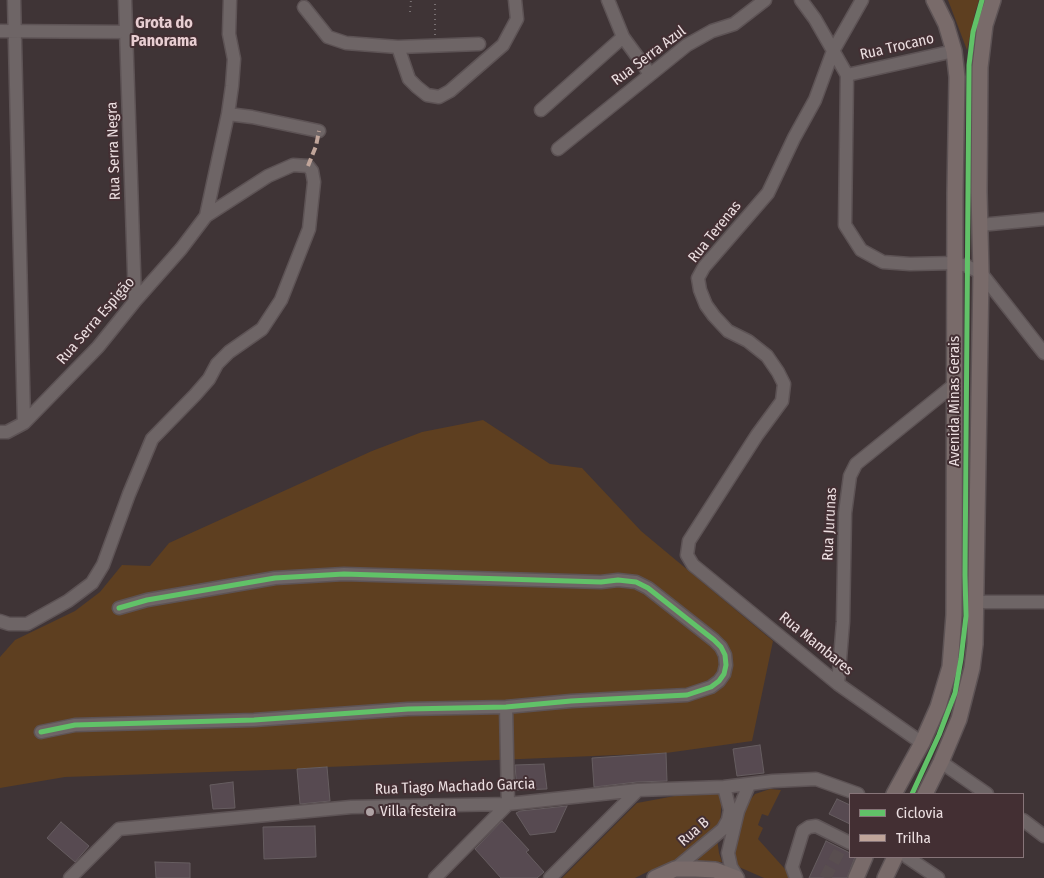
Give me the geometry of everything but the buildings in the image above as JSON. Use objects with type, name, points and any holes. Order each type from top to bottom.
[{"type":"main road","name":"Avenida Minas Gerais","points":[[895,793],[922,743],[938,708],[950,666],[954,615],[957,77],[954,51],[946,24],[934,0]]},
{"type":"main road","name":"Avenida Minas Gerais","points":[[926,793],[959,719],[972,668],[975,644],[981,273],[979,192],[980,68],[985,26],[993,0]]},
{"type":"main road","points":[[856,878],[865,858]]},
{"type":"main road","points":[[885,878],[895,858]]},
{"type":"main road","points":[[655,878],[675,869],[715,870],[737,878]]},
{"type":"street","points":[[14,0],[24,423]]},
{"type":"street","name":"Rua Serra Negra","points":[[125,0],[136,301]]},
{"type":"street","points":[[206,216],[228,114],[234,59],[229,34],[228,9],[230,0]]},
{"type":"street","points":[[398,47],[409,79],[427,95],[439,97],[450,91],[503,44],[517,19],[515,0]]},
{"type":"street","points":[[608,0],[623,37],[650,74]]},
{"type":"street","name":"Rua Serra Azul","points":[[558,149],[687,44],[712,31],[734,24],[765,0]]},
{"type":"street","points":[[801,0],[815,19],[847,75],[845,224],[861,250],[882,262],[910,264],[955,263],[967,266],[981,273],[1044,353]]},
{"type":"street","name":"Rua Terenas","points":[[693,565],[687,555],[689,541],[757,435],[782,401],[784,384],[767,356],[748,340],[728,331],[714,316],[706,305],[698,278],[704,267],[768,193],[794,138],[815,100],[833,51],[862,0]]},
{"type":"street","points":[[304,6],[328,37],[346,43],[398,47],[480,44]]},
{"type":"street","points":[[0,31],[126,32]]},
{"type":"street","points":[[542,110],[623,37]]},
{"type":"street","name":"Rua Trocano","points":[[847,75],[954,51]]},
{"type":"street","points":[[228,114],[319,131]]},
{"type":"street","points":[[0,621],[9,624],[27,624],[68,601],[92,583],[103,565],[152,438],[195,395],[209,379],[217,364],[229,352],[262,328],[281,300],[309,229],[314,182],[312,171],[308,166],[293,165],[268,176],[206,216]]},
{"type":"street","name":"Rua Serra Espigão","points":[[0,432],[7,432],[24,423],[98,347],[181,249],[206,216]]},
{"type":"street","points":[[980,225],[1044,218]]},
{"type":"street","name":"Rua Jurunas","points":[[838,684],[843,622],[845,513],[850,476],[856,464],[955,384]]},
{"type":"street","name":"Rua Mambares","points":[[693,565],[838,684],[922,743]]},
{"type":"street","points":[[41,732],[75,725],[254,720],[408,708],[506,707],[571,701],[687,695],[711,687],[719,682],[724,674],[726,665],[725,655],[721,647],[714,640],[648,588],[636,582],[618,580],[601,582],[344,574],[275,578],[147,600],[119,608]]},
{"type":"street","points":[[976,602],[1044,602]]},
{"type":"street","points":[[435,878],[508,804],[506,707]]},
{"type":"street","points":[[941,762],[986,793]]},
{"type":"street","name":"Rua Tiago Machado Garcia","points":[[70,878],[119,829],[350,807],[508,804],[638,790],[724,787],[773,781],[816,779],[855,793]]},
{"type":"street","name":"Rua B","points":[[737,878],[731,867],[728,853],[738,812],[749,784]]},
{"type":"street","name":"Rua B","points":[[675,869],[723,829],[728,820],[730,810],[724,787]]},
{"type":"street","points":[[550,878],[638,790]]},
{"type":"street","points":[[1024,821],[1044,836]]},
{"type":"street","points":[[796,878],[792,867],[803,831],[809,827],[816,826],[846,844]]},
{"type":"street","points":[[909,858],[938,878]]},
{"type":"path","points":[[410,12],[411,0]]},
{"type":"path","points":[[434,46],[435,0]]},
{"type":"shaded area","points":[[948,0],[979,0],[967,50]]},
{"type":"shaded area","points":[[483,420],[550,464],[582,468],[641,531],[773,641],[752,741],[666,753],[65,777],[0,788],[0,657],[15,640],[75,611],[100,592],[122,565],[150,566],[169,543],[372,451],[422,432]]},
{"type":"shaded area","points":[[770,789],[781,790],[768,816],[762,814],[758,825],[763,828],[758,839],[793,878],[764,878],[739,867],[733,856],[745,806],[755,794]]},
{"type":"shaded area","points":[[707,790],[717,792],[722,797],[720,823],[675,864],[647,872],[635,878],[562,878],[637,803]]},
{"type":"shaded area","points":[[717,838],[722,862],[697,861]]},
{"type":"tunnel","points":[[825,878],[841,848]]},
{"type":"marked path","points":[[308,166],[316,146],[319,131]]},
{"type":"cycle path","points":[[912,793],[939,735],[955,693],[966,616],[969,65],[973,32],[982,0]]},
{"type":"cycle path","points":[[41,732],[75,725],[254,720],[408,709],[506,707],[571,701],[687,695],[711,687],[719,681],[724,674],[726,665],[725,655],[721,647],[714,640],[648,588],[636,582],[618,580],[601,582],[344,574],[275,578],[147,600],[119,608]]},
{"type":"place","name":"Villa festeira","points":[[370,812]]},
{"type":"district","name":"Grota do Panorama","points":[[164,33]]}]
